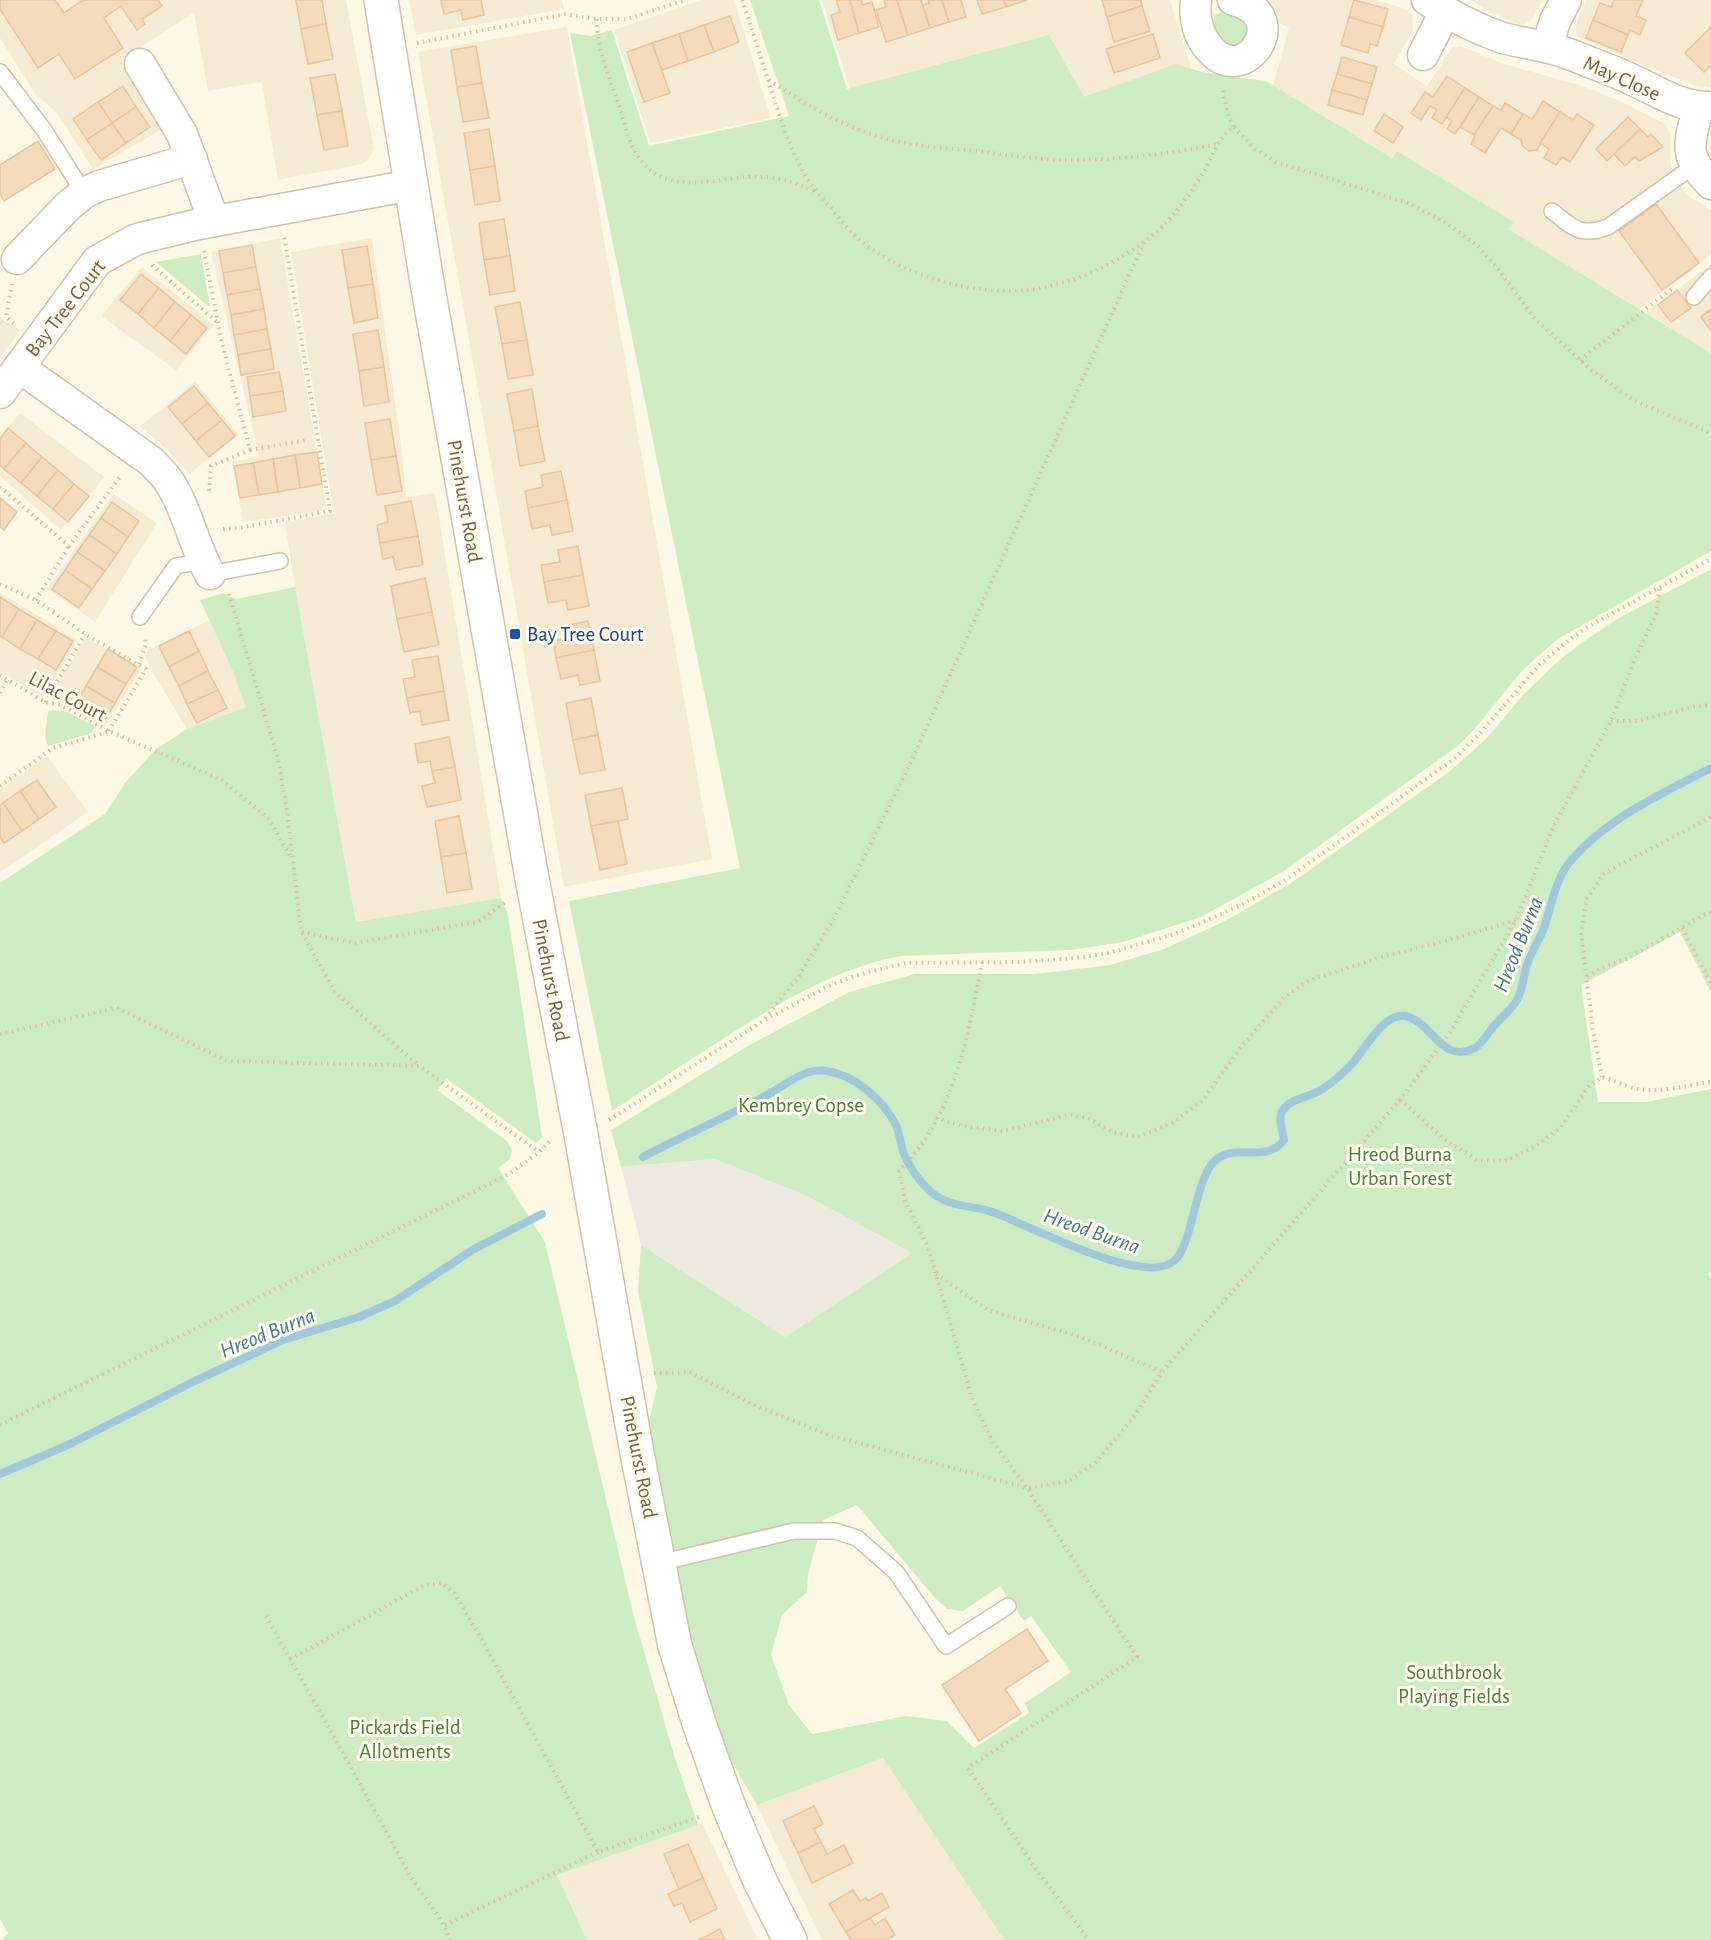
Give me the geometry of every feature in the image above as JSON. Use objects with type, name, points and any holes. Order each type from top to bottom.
[{"type":"street","name":"Pinehurst Road","points":[[381,0],[433,316],[530,861],[532,884],[580,1129],[623,1375],[675,1647],[729,1806],[760,1881],[790,1940]]},
{"type":"street","points":[[1196,0],[1198,31],[1212,53],[1223,60],[1231,61],[1247,57],[1262,39],[1261,21],[1257,14],[1248,5],[1233,0]]},
{"type":"street","points":[[1547,47],[1555,21],[1566,0]]},
{"type":"street","name":"May Close","points":[[1423,55],[1436,6],[1501,37],[1547,47],[1612,71],[1665,97],[1705,108],[1691,145],[1691,157],[1703,175]]},
{"type":"street","points":[[140,64],[182,134],[192,159],[206,222]]},
{"type":"street","points":[[17,259],[68,206],[84,194],[99,186],[192,159]]},
{"type":"street","name":"Bay Tree Court","points":[[206,567],[198,521],[152,462],[19,367],[97,261],[137,239],[206,222],[412,185]]},
{"type":"street","points":[[0,393],[19,367]]},
{"type":"lane","points":[[0,72],[44,130],[84,194]]},
{"type":"lane","points":[[1552,211],[1579,231],[1587,233],[1596,231],[1608,227],[1703,175]]},
{"type":"lane","points":[[1694,297],[1711,277]]},
{"type":"lane","points":[[140,617],[176,566],[206,567],[280,561]]},
{"type":"lane","points":[[658,1563],[794,1530],[834,1531],[857,1538],[896,1572],[946,1646],[1008,1606]]},
{"type":"path","points":[[390,48],[566,14],[597,19],[628,19],[684,0]]},
{"type":"path","points":[[742,0],[789,141],[816,192],[860,240],[898,265],[912,273],[963,287],[987,291],[1018,291],[1068,282],[1101,269],[1144,242],[1173,216],[1204,171],[1225,133],[1234,127]]},
{"type":"path","points":[[597,19],[597,37],[628,135],[637,155],[650,170],[664,179],[681,184],[758,176],[780,178],[816,192]]},
{"type":"path","points":[[1223,60],[1220,83],[1229,117],[1234,127],[1255,149],[1276,162],[1408,203],[1426,211],[1465,235],[1488,256],[1535,319],[1590,369],[1635,401],[1711,433]]},
{"type":"path","points":[[768,80],[816,108],[863,131],[892,141],[929,147],[1067,160],[1156,154],[1219,143]]},
{"type":"path","points":[[279,209],[330,511],[225,530],[198,521],[211,466],[250,450],[307,441]]},
{"type":"path","points":[[206,222],[222,343],[250,450]]},
{"type":"path","points":[[137,239],[147,261],[219,323]]},
{"type":"path","points":[[763,1021],[797,980],[832,922],[912,760],[1144,242]]},
{"type":"path","points":[[17,259],[6,317],[38,341]]},
{"type":"path","points":[[1580,360],[1676,286]]},
{"type":"path","points":[[36,600],[69,546],[138,452]]},
{"type":"path","points":[[0,487],[69,546]]},
{"type":"path","points":[[0,1425],[509,1174],[539,1152],[558,1133],[599,1126],[763,1021],[829,986],[876,969],[906,963],[982,963],[1076,958],[1134,947],[1175,934],[1261,894],[1284,881],[1454,759],[1472,743],[1519,686],[1554,651],[1591,625],[1711,559]]},
{"type":"path","points":[[206,567],[229,593],[278,759],[301,931],[335,992],[419,1066],[539,1152]]},
{"type":"path","points":[[0,584],[36,600],[85,634],[146,669],[109,731],[222,780],[269,819],[293,861]]},
{"type":"path","points":[[623,1375],[690,1372],[754,1405],[829,1436],[1027,1488],[1069,1480],[1096,1462],[1134,1417],[1162,1372],[1400,1100],[1449,1034],[1516,920],[1554,825],[1611,721],[1634,661],[1656,614],[1660,587]]},
{"type":"path","points":[[139,664],[146,644],[140,617]]},
{"type":"path","points":[[45,702],[85,634]]},
{"type":"path","name":"Lilac Court","points":[[0,675],[45,702],[61,705],[109,731]]},
{"type":"path","name":"Lilac Court","points":[[0,693],[7,680]]},
{"type":"path","points":[[1611,721],[1636,721],[1697,706],[1711,705]]},
{"type":"path","name":"Lilac Court","points":[[0,786],[53,748],[109,731]]},
{"type":"path","points":[[1602,1077],[1593,1030],[1581,933],[1587,899],[1603,874],[1711,817]]},
{"type":"path","points":[[301,931],[354,943],[478,921],[532,884]]},
{"type":"path","points":[[1587,976],[1626,959],[1711,911]]},
{"type":"path","points":[[936,1118],[963,1126],[1002,1131],[1069,1114],[1088,1118],[1113,1132],[1138,1137],[1172,1123],[1202,1101],[1242,1046],[1284,997],[1310,980],[1378,958],[1516,920]]},
{"type":"path","points":[[1682,927],[1711,983]]},
{"type":"path","points":[[982,963],[971,1020],[949,1093],[928,1135],[899,1172],[906,1200],[928,1247],[973,1401],[993,1442],[1027,1488],[1137,1657],[968,1768],[1036,1869],[1089,1940]]},
{"type":"path","points":[[0,1034],[117,1008],[228,1061],[419,1066]]},
{"type":"path","points":[[1400,1100],[1444,1139],[1477,1160],[1505,1161],[1536,1146],[1560,1128],[1589,1086],[1602,1077],[1634,1088],[1656,1090],[1711,1082]]},
{"type":"path","points":[[936,1273],[988,1310],[1081,1337],[1162,1372]]},
{"type":"path","points":[[290,1659],[423,1586],[442,1583],[454,1593],[478,1632],[598,1852]]},
{"type":"path","points":[[266,1616],[414,1881],[445,1925],[450,1940]]},
{"type":"path","points":[[445,1925],[598,1852],[729,1806]]},
{"type":"shaded area","points":[[0,0],[346,0],[374,149],[368,160],[362,164],[278,180],[262,82],[208,91],[194,13],[123,58],[166,127],[93,169],[56,112],[35,94],[0,38]]},
{"type":"shaded area","points":[[409,0],[562,0],[564,9],[416,35]]},
{"type":"shaded area","points":[[702,0],[734,0],[771,118],[650,143],[614,30]]},
{"type":"shaded area","points":[[822,0],[1170,0],[1191,67],[1072,105],[1051,38],[851,92]]},
{"type":"shaded area","points":[[1267,0],[1377,0],[1408,10],[1412,16],[1413,30],[1394,64],[1427,86],[1452,48],[1461,46],[1504,64],[1586,87],[1665,124],[1670,134],[1673,178],[1690,197],[1711,210],[1711,253],[1686,275],[1639,309],[1507,229],[1514,222],[1397,151],[1392,158],[1273,86],[1289,28],[1279,23]]},
{"type":"shaded area","points":[[1470,0],[1542,0],[1532,19],[1524,25],[1497,15]]},
{"type":"shaded area","points":[[1587,0],[1711,0],[1711,88],[1697,86],[1655,70],[1577,36],[1575,29]]},
{"type":"shaded area","points":[[567,27],[712,859],[564,887],[418,52]]},
{"type":"shaded area","points":[[280,238],[327,510],[243,522],[232,462],[259,456],[211,252]]},
{"type":"shaded area","points":[[372,238],[401,444],[406,497],[435,493],[501,898],[356,922],[295,589],[285,522],[334,513],[291,252]]},
{"type":"shaded area","points":[[1711,264],[1711,353],[1646,313]]},
{"type":"shaded area","points":[[142,267],[214,325],[176,370],[101,316]]},
{"type":"shaded area","points":[[0,314],[1,319],[20,330],[0,358]]},
{"type":"shaded area","points":[[195,382],[239,435],[189,474],[169,452],[139,427]]},
{"type":"shaded area","points":[[20,413],[104,477],[61,530],[0,476],[0,437]]},
{"type":"shaded area","points":[[114,494],[157,523],[95,622],[47,589]]},
{"type":"shaded area","points":[[0,593],[78,640],[43,698],[0,671]]},
{"type":"shaded area","points":[[209,620],[247,707],[187,729],[150,668],[145,655],[148,650]]},
{"type":"shaded area","points":[[85,638],[141,669],[105,726],[51,696]]},
{"type":"shaded area","points":[[47,756],[88,812],[0,872],[0,790]]},
{"type":"shaded area","points":[[715,1159],[807,1196],[912,1253],[785,1337],[641,1245],[621,1167]]},
{"type":"shaded area","points":[[883,1758],[1004,1940],[822,1940],[757,1805]]},
{"type":"shaded area","points":[[702,1823],[758,1940],[587,1940],[557,1875]]},
{"type":"green space","points":[[750,0],[819,0],[847,89],[1049,35],[1084,97],[1176,64],[1202,72],[1266,81],[1392,158],[1397,151],[1514,222],[1508,229],[1711,353],[1711,551],[1558,639],[1522,672],[1459,745],[1284,871],[1201,917],[1123,942],[1071,950],[901,956],[850,970],[779,1004],[612,1111],[569,901],[740,868],[570,33],[591,36],[612,30],[649,146],[789,116]]},
{"type":"green space","points":[[1228,9],[1247,17],[1250,40],[1227,50],[1211,25],[1215,15]]},
{"type":"green space","points":[[201,254],[210,306],[156,262]]},
{"type":"green space","points":[[1711,569],[1711,992],[1680,932],[1581,985],[1598,1102],[1646,1102],[1711,1089],[1711,1272],[1708,1274],[1711,1279],[1711,1940],[1004,1940],[883,1758],[757,1805],[714,1731],[685,1624],[673,1542],[645,1439],[657,1387],[638,1291],[641,1245],[785,1337],[912,1253],[807,1196],[715,1159],[621,1167],[611,1130],[746,1047],[849,992],[915,974],[1035,974],[1110,965],[1164,949],[1223,922],[1291,883],[1449,772],[1487,738],[1523,695],[1556,663],[1617,619]],"holes":[[[857,1505],[934,1597],[947,1609],[963,1611],[1000,1586],[1024,1621],[1031,1616],[1071,1672],[1025,1703],[1029,1713],[974,1748],[947,1721],[906,1716],[812,1734],[789,1705],[771,1655],[782,1615],[807,1592],[808,1574],[823,1520]]]},
{"type":"green space","name":"Pickards Field Allotments","points":[[295,587],[356,922],[501,898],[508,915],[542,1137],[536,1143],[447,1079],[437,1090],[507,1141],[512,1150],[510,1159],[498,1168],[545,1242],[634,1617],[674,1755],[698,1825],[557,1875],[587,1940],[1,1940],[8,1933],[0,1919],[0,883],[105,814],[125,783],[156,749],[187,729],[246,707],[233,672],[200,600],[223,593],[236,599]]},
{"type":"green space","points":[[51,710],[67,712],[96,727],[89,734],[48,746],[46,729],[48,712]]},
{"type":"building","points":[[0,0],[55,0],[64,13],[83,0],[158,0],[162,6],[142,19],[145,24],[137,30],[121,6],[104,18],[123,48],[75,79],[59,54],[38,68],[0,9]]},
{"type":"building","points":[[296,0],[322,0],[326,24],[301,29]]},
{"type":"building","points":[[441,0],[481,0],[484,15],[463,20],[461,10],[444,14]]},
{"type":"building","points":[[836,0],[850,0],[859,33],[838,40],[831,15],[840,12]]},
{"type":"building","points":[[850,0],[861,0],[863,5],[872,2],[879,27],[859,33]]},
{"type":"building","points":[[884,0],[897,0],[908,35],[886,42],[876,10],[886,7]]},
{"type":"building","points":[[897,0],[921,0],[930,28],[908,35]]},
{"type":"building","points":[[928,0],[942,0],[949,22],[930,28],[923,5],[929,3]]},
{"type":"building","points":[[942,0],[961,0],[966,17],[949,22]]},
{"type":"building","points":[[977,0],[1004,0],[1006,7],[982,14]]},
{"type":"building","points":[[1004,0],[1027,0],[1006,7]]},
{"type":"building","points":[[1102,0],[1141,0],[1142,6],[1107,17]]},
{"type":"building","points":[[1354,0],[1388,9],[1383,27],[1349,17]]},
{"type":"building","points":[[1614,0],[1643,0],[1636,16],[1646,20],[1640,35],[1630,30],[1628,35],[1593,20],[1600,3],[1611,7]]},
{"type":"building","points":[[1142,6],[1150,31],[1114,42],[1107,17]]},
{"type":"building","points":[[730,16],[739,42],[714,52],[704,25]]},
{"type":"building","points":[[1349,17],[1383,27],[1377,46],[1370,44],[1368,53],[1341,45]]},
{"type":"building","points":[[1593,20],[1628,35],[1621,52],[1586,38]]},
{"type":"building","points":[[326,24],[333,59],[308,64],[301,29]]},
{"type":"building","points":[[704,25],[714,52],[688,61],[679,34]]},
{"type":"building","points":[[1711,27],[1711,65],[1704,72],[1685,53]]},
{"type":"building","points":[[679,34],[688,61],[662,70],[652,43]]},
{"type":"building","points":[[1153,34],[1160,58],[1114,73],[1106,49]]},
{"type":"building","points":[[652,43],[670,93],[644,102],[627,52]]},
{"type":"building","points":[[476,46],[482,83],[457,87],[451,50]]},
{"type":"building","points":[[1342,57],[1377,67],[1372,84],[1337,74]]},
{"type":"building","points":[[335,74],[342,111],[317,115],[310,78]]},
{"type":"building","points":[[1337,74],[1372,84],[1367,100],[1332,90]]},
{"type":"building","points":[[1447,76],[1465,88],[1442,124],[1432,118],[1437,110],[1430,106],[1421,120],[1411,113],[1425,92],[1433,97]]},
{"type":"building","points":[[482,83],[489,118],[463,122],[457,87]]},
{"type":"building","points":[[123,86],[136,107],[112,123],[98,102]]},
{"type":"building","points":[[1465,88],[1479,97],[1455,134],[1447,129],[1452,121],[1446,117]]},
{"type":"building","points":[[1332,90],[1367,100],[1363,115],[1328,105]]},
{"type":"building","points":[[1479,97],[1493,106],[1474,135],[1460,127]]},
{"type":"building","points":[[1543,101],[1560,112],[1537,150],[1529,151],[1522,145],[1521,140],[1511,134],[1523,114],[1532,119]]},
{"type":"building","points":[[98,102],[112,123],[87,140],[73,119]]},
{"type":"building","points":[[1505,103],[1523,114],[1511,134],[1501,128],[1485,153],[1471,144],[1474,135],[1493,106],[1501,110]]},
{"type":"building","points":[[136,107],[150,127],[126,143],[112,123]]},
{"type":"building","points":[[342,111],[348,146],[324,150],[317,115]]},
{"type":"building","points":[[1560,112],[1573,120],[1577,114],[1594,125],[1570,162],[1562,157],[1556,165],[1544,158],[1549,149],[1540,143]]},
{"type":"building","points":[[1384,114],[1403,127],[1393,143],[1374,131]]},
{"type":"building","points":[[1628,117],[1640,129],[1607,161],[1596,149]]},
{"type":"building","points":[[112,123],[126,143],[101,160],[87,140]]},
{"type":"building","points":[[489,129],[495,166],[470,170],[464,133]]},
{"type":"building","points":[[1640,129],[1648,137],[1651,134],[1663,147],[1639,161],[1635,157],[1625,166],[1614,154]]},
{"type":"building","points":[[38,141],[55,169],[4,201],[0,194],[0,165]]},
{"type":"building","points":[[495,166],[500,201],[475,205],[470,170]]},
{"type":"building","points":[[1656,204],[1699,263],[1662,290],[1619,231]]},
{"type":"building","points":[[504,219],[510,256],[484,260],[479,223]]},
{"type":"building","points":[[252,245],[256,267],[223,273],[219,251]]},
{"type":"building","points":[[367,246],[373,284],[348,288],[342,250]]},
{"type":"building","points":[[510,256],[515,291],[490,295],[484,260]]},
{"type":"building","points":[[256,267],[260,289],[227,295],[223,273]]},
{"type":"building","points":[[141,274],[159,288],[138,314],[120,300]]},
{"type":"building","points":[[373,284],[378,318],[354,323],[348,288]]},
{"type":"building","points":[[159,288],[175,302],[154,328],[138,314]]},
{"type":"building","points":[[260,289],[264,309],[231,315],[227,295]]},
{"type":"building","points":[[1677,290],[1691,308],[1671,322],[1658,305]]},
{"type":"building","points":[[175,302],[191,315],[170,341],[154,328]]},
{"type":"building","points":[[520,302],[527,340],[502,344],[495,307]]},
{"type":"building","points":[[264,309],[267,329],[234,335],[231,315]]},
{"type":"building","points":[[1711,309],[1711,331],[1701,317]]},
{"type":"building","points":[[191,315],[207,328],[186,354],[170,341]]},
{"type":"building","points":[[267,329],[271,349],[238,355],[234,335]]},
{"type":"building","points":[[378,330],[384,367],[359,371],[353,334]]},
{"type":"building","points":[[527,340],[533,375],[508,379],[502,344]]},
{"type":"building","points":[[271,349],[274,369],[241,375],[238,355]]},
{"type":"building","points":[[384,367],[389,402],[364,406],[359,371]]},
{"type":"building","points":[[279,372],[283,391],[250,396],[247,377]]},
{"type":"building","points":[[194,386],[208,403],[182,424],[168,407]]},
{"type":"building","points":[[532,389],[538,426],[514,431],[507,394]]},
{"type":"building","points":[[283,391],[286,411],[253,417],[250,396]]},
{"type":"building","points":[[208,403],[222,420],[196,441],[182,424]]},
{"type":"building","points":[[390,419],[396,456],[371,460],[365,423]]},
{"type":"building","points":[[222,420],[235,436],[209,457],[196,441]]},
{"type":"building","points":[[538,426],[545,461],[520,466],[514,431]]},
{"type":"building","points":[[8,428],[26,443],[4,469],[0,465],[0,439]]},
{"type":"building","points":[[26,443],[42,457],[21,483],[4,469]]},
{"type":"building","points":[[317,452],[322,484],[300,488],[295,455]]},
{"type":"building","points":[[295,455],[300,488],[278,492],[273,459]]},
{"type":"building","points":[[396,456],[402,491],[377,495],[371,460]]},
{"type":"building","points":[[42,457],[58,470],[37,496],[21,483]]},
{"type":"building","points":[[273,459],[278,492],[259,495],[253,463]]},
{"type":"building","points":[[253,463],[259,495],[240,498],[234,466]]},
{"type":"building","points":[[58,470],[74,484],[53,509],[37,496]]},
{"type":"building","points":[[561,471],[567,500],[528,508],[525,491],[543,487],[541,475]]},
{"type":"building","points":[[74,484],[89,496],[68,522],[53,509]]},
{"type":"building","points":[[0,498],[17,512],[4,530],[0,527]]},
{"type":"building","points":[[567,500],[573,531],[552,535],[550,525],[532,529],[528,508]]},
{"type":"building","points":[[411,501],[418,536],[380,543],[377,525],[388,522],[385,506]]},
{"type":"building","points":[[112,502],[139,521],[128,537],[101,518]]},
{"type":"building","points":[[101,518],[128,537],[117,554],[89,535]]},
{"type":"building","points":[[89,535],[117,554],[105,571],[77,552]]},
{"type":"building","points":[[418,536],[423,565],[396,570],[393,557],[383,559],[380,543]]},
{"type":"building","points":[[578,546],[583,575],[544,582],[541,565],[560,562],[558,550]]},
{"type":"building","points":[[77,552],[105,571],[92,589],[65,570]]},
{"type":"building","points":[[65,570],[92,589],[79,608],[52,589]]},
{"type":"building","points":[[583,575],[589,606],[568,610],[566,600],[548,603],[544,582]]},
{"type":"building","points":[[425,578],[432,612],[397,619],[391,586]]},
{"type":"building","points":[[0,597],[19,609],[2,637],[0,636]]},
{"type":"building","points":[[19,609],[37,620],[20,649],[2,637]]},
{"type":"building","points":[[432,612],[439,645],[404,652],[397,619]]},
{"type":"building","points":[[37,620],[56,631],[38,659],[20,649]]},
{"type":"building","points":[[588,621],[594,650],[556,658],[553,641],[572,637],[569,625]]},
{"type":"building","points":[[56,631],[73,641],[56,670],[38,659]]},
{"type":"building","points":[[189,631],[199,651],[169,667],[159,646]]},
{"type":"building","points":[[108,649],[137,667],[126,684],[97,667]]},
{"type":"building","points":[[594,650],[600,681],[580,685],[578,675],[561,679],[556,658]]},
{"type":"building","points":[[199,651],[208,671],[179,686],[169,667]]},
{"type":"building","points":[[438,656],[444,691],[407,698],[403,679],[415,677],[412,660]]},
{"type":"building","points":[[97,667],[126,684],[115,703],[86,686]]},
{"type":"building","points":[[208,671],[218,690],[187,704],[179,686]]},
{"type":"building","points":[[86,686],[115,703],[103,723],[75,705]]},
{"type":"building","points":[[218,690],[227,708],[197,723],[187,704]]},
{"type":"building","points":[[444,691],[449,720],[422,725],[420,711],[410,713],[407,698]]},
{"type":"building","points":[[591,698],[598,735],[573,740],[566,703]]},
{"type":"building","points":[[598,735],[605,770],[580,774],[573,740]]},
{"type":"building","points":[[449,737],[455,767],[432,771],[430,761],[418,763],[415,744]]},
{"type":"building","points":[[455,767],[461,800],[427,807],[422,786],[435,783],[432,771]]},
{"type":"building","points":[[37,780],[56,807],[39,819],[20,791]]},
{"type":"building","points":[[622,788],[628,819],[591,826],[585,795]]},
{"type":"building","points":[[20,791],[39,819],[22,831],[3,803]]},
{"type":"building","points":[[3,803],[22,831],[4,843],[0,837],[0,806]]},
{"type":"building","points":[[459,816],[466,853],[441,857],[435,821]]},
{"type":"building","points":[[618,821],[627,864],[600,870],[591,826]]},
{"type":"building","points":[[466,853],[472,889],[447,893],[441,857]]},
{"type":"building","points":[[1027,1629],[1048,1661],[1005,1689],[1021,1713],[979,1741],[942,1685]]},
{"type":"building","points":[[814,1806],[823,1824],[814,1829],[821,1842],[798,1853],[783,1821]]},
{"type":"building","points":[[821,1842],[827,1854],[844,1845],[853,1863],[812,1883],[798,1853]]},
{"type":"building","points":[[688,1844],[703,1878],[679,1889],[664,1854]]},
{"type":"building","points":[[703,1878],[717,1909],[690,1922],[682,1903],[674,1906],[668,1894]]},
{"type":"building","points":[[853,1890],[860,1901],[866,1898],[868,1901],[882,1893],[889,1907],[846,1932],[829,1904]]},
{"type":"building","points":[[870,1918],[875,1925],[885,1918],[895,1935],[886,1940],[851,1940],[846,1932]]},
{"type":"building","points":[[720,1929],[725,1940],[699,1940]]},
{"type":"waterway","name":"Hreod Burna","points":[[643,1157],[750,1104],[803,1074],[813,1071],[837,1073],[858,1083],[884,1107],[896,1125],[905,1157],[911,1168],[927,1188],[938,1197],[954,1204],[987,1210],[1113,1261],[1159,1267],[1174,1261],[1180,1254],[1201,1187],[1211,1165],[1228,1154],[1267,1151],[1276,1147],[1284,1140],[1280,1117],[1286,1106],[1311,1095],[1334,1080],[1351,1065],[1375,1033],[1390,1020],[1398,1016],[1406,1016],[1415,1020],[1438,1041],[1454,1051],[1464,1052],[1480,1044],[1509,1011],[1521,992],[1529,960],[1544,928],[1554,895],[1568,864],[1583,848],[1616,821],[1711,768]]},
{"type":"waterway","name":"Hreod Burna","points":[[0,1474],[68,1445],[283,1340],[359,1317],[395,1301],[474,1249],[542,1214]]},
{"type":"place","name":"Bay Tree Court","points":[[515,634]]},
{"type":"park label","name":"Kembrey Copse","points":[[801,1105]]},
{"type":"park label","name":"Hreod Burna Urban Forest","points":[[1400,1166]]},
{"type":"park label","name":"Southbrook Playing Fields","points":[[1454,1684]]}]
